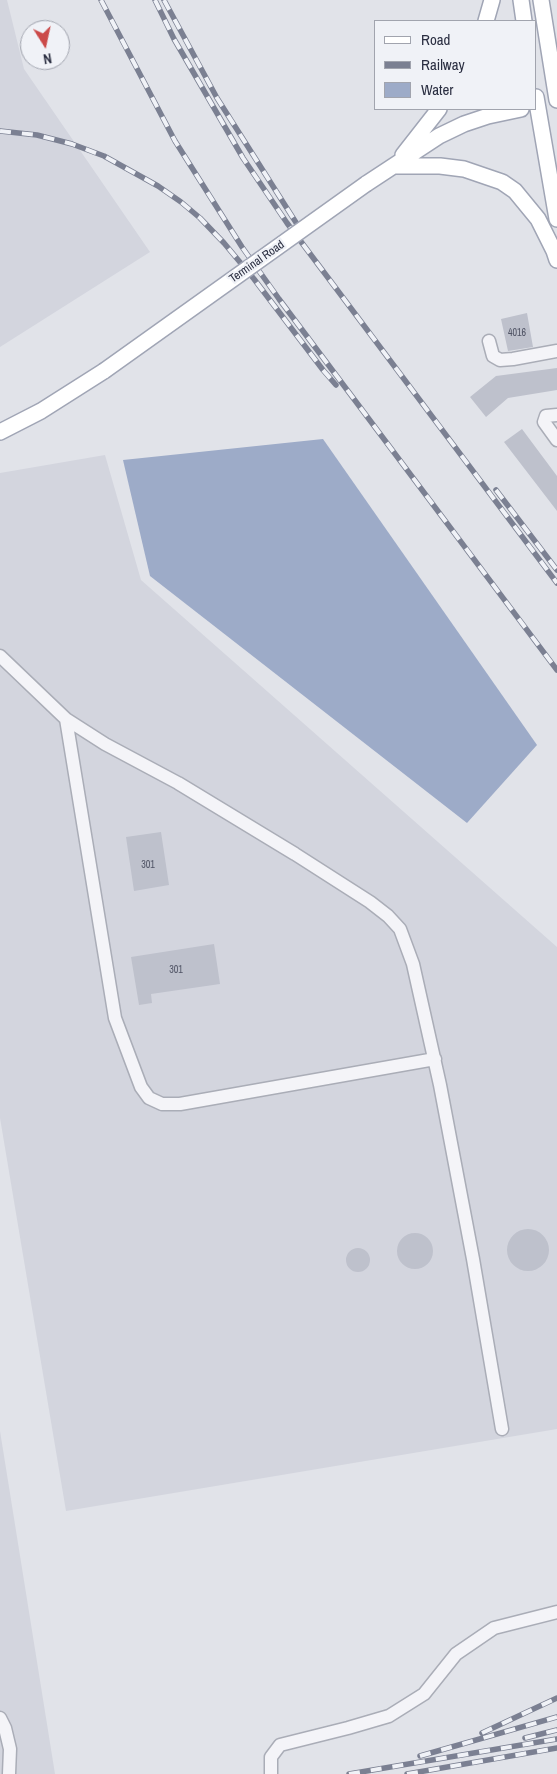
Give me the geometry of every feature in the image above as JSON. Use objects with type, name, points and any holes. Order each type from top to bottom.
[{"type":"main road","points":[[486,20],[492,0]]},
{"type":"main road","points":[[521,0],[524,20]]},
{"type":"main road","points":[[537,103],[557,102],[540,0]]},
{"type":"main road","points":[[537,109],[557,219]]},
{"type":"main road","points":[[394,166],[439,110]]},
{"type":"main road","name":"Terminal Road","points":[[0,432],[40,411],[104,371],[366,184],[439,136],[464,124],[488,116],[516,110]]},
{"type":"main road","points":[[394,166],[440,166],[464,169],[502,182],[515,191],[538,219],[557,260]]},
{"type":"lane","points":[[489,341],[493,356],[500,360],[513,360],[557,350]]},
{"type":"lane","points":[[557,415],[546,416],[544,422],[557,440]]},
{"type":"lane","points":[[0,656],[66,719],[105,744],[178,782],[295,854],[370,902],[400,928],[413,964],[434,1059],[473,1259],[502,1429]]},
{"type":"lane","points":[[66,719],[115,1018],[141,1087],[149,1098],[162,1104],[180,1104],[434,1059]]},
{"type":"lane","points":[[271,1774],[271,1757],[280,1745],[388,1716],[424,1694],[456,1654],[494,1628],[557,1612]]},
{"type":"lane","points":[[0,1718],[5,1728],[10,1749],[9,1774]]},
{"type":"shaded area","points":[[0,0],[7,0],[20,53],[20,70],[25,70],[150,252],[0,347]]},
{"type":"shaded area","points":[[105,455],[141,580],[557,947],[557,1429],[66,1511],[0,1118],[0,473]]},
{"type":"shaded area","points":[[0,1431],[55,1774],[0,1774]]},
{"type":"water","points":[[323,439],[537,745],[467,823],[150,576],[123,460]]},
{"type":"building","points":[[527,313],[533,347],[508,351],[501,319]]},
{"type":"building","points":[[557,368],[557,390],[508,398],[486,417],[470,397],[496,376]]},
{"type":"building","points":[[522,429],[557,476],[557,511],[504,442]]},
{"type":"building","points":[[161,832],[169,885],[134,891],[126,837]]},
{"type":"building","points":[[214,944],[220,984],[151,994],[152,1003],[139,1005],[131,957]]},
{"type":"building","points":[[532,1229],[540,1232],[546,1238],[549,1250],[546,1262],[540,1268],[524,1271],[516,1268],[510,1262],[507,1246],[510,1238],[516,1232]]},
{"type":"building","points":[[415,1233],[428,1238],[433,1251],[428,1264],[415,1269],[402,1264],[397,1251],[402,1238]]},
{"type":"building","points":[[358,1248],[363,1249],[369,1255],[369,1265],[363,1271],[358,1272],[353,1271],[347,1265],[346,1260],[347,1255],[353,1249]]},
{"type":"railway","points":[[101,0],[175,141],[242,247],[557,670]]},
{"type":"railway","points":[[155,0],[174,39],[243,158],[287,223],[557,583]]},
{"type":"railway","points":[[164,0],[217,98],[302,232]]},
{"type":"railway","points":[[0,131],[37,135],[72,144],[104,156],[158,186],[181,202],[200,218],[224,243],[336,385]]},
{"type":"railway","points":[[496,490],[557,570]]},
{"type":"railway","points":[[482,1733],[557,1698]]},
{"type":"railway","points":[[420,1756],[557,1717]]},
{"type":"railway","points":[[525,1738],[557,1730]]},
{"type":"railway","points":[[349,1774],[557,1739]]},
{"type":"railway","points":[[407,1774],[557,1748]]}]
